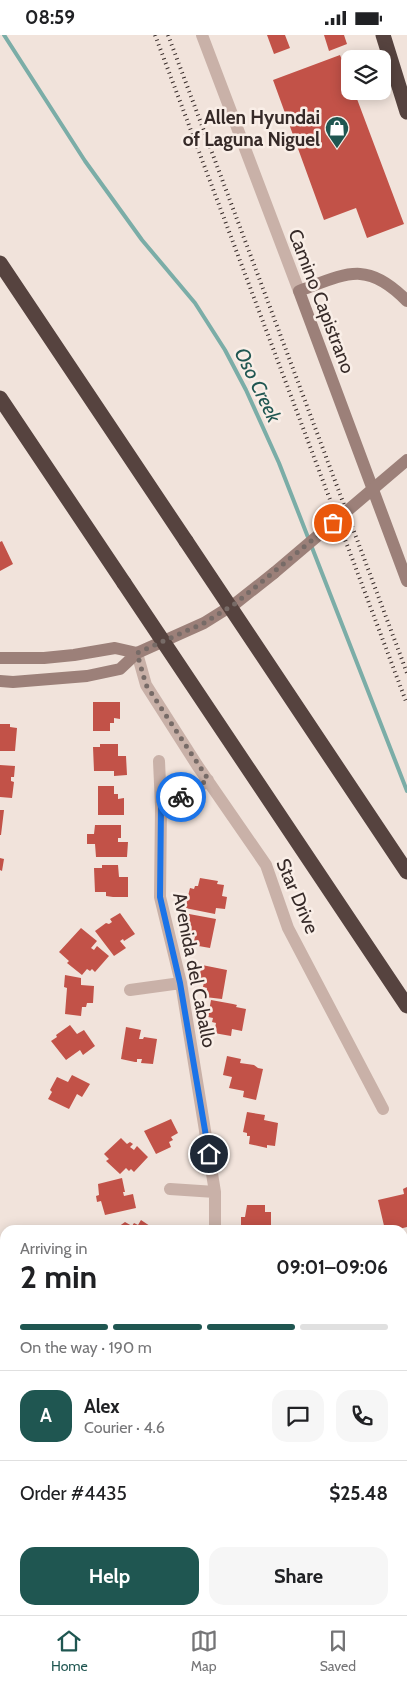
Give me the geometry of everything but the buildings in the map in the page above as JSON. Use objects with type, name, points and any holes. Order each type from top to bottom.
[{"type":"highway","points":[[383,35],[407,111]]},
{"type":"highway","points":[[0,263],[407,872]]},
{"type":"highway","points":[[0,399],[407,1006]]},
{"type":"main road","points":[[299,291],[344,275],[360,273],[376,277],[394,287],[407,301]]},
{"type":"main road","name":"Camino Capistrano","points":[[299,291],[407,581]]},
{"type":"main road","points":[[0,681],[13,682],[86,676],[120,669],[137,653],[204,623],[236,603],[407,460]]},
{"type":"main road","points":[[0,658],[52,657],[115,648],[137,653]]},
{"type":"street","name":"Camino Capistrano","points":[[202,35],[299,291]]},
{"type":"street","name":"Star Drive","points":[[137,653],[146,685],[266,865],[288,928],[383,1109]]},
{"type":"street","name":"Avenida del Caballo","points":[[158,761],[161,806],[160,897],[180,983],[215,1192],[215,1225]]},
{"type":"street","points":[[161,806],[192,792],[208,779]]},
{"type":"street","points":[[130,990],[180,983]]},
{"type":"street","points":[[170,1189],[215,1192]]},
{"type":"waterway","name":"Oso Creek","points":[[4,35],[85,161],[142,240],[195,303],[225,350],[246,390],[279,463],[407,791]]},
{"type":"railway","points":[[155,35],[407,704]]},
{"type":"railway","points":[[168,35],[407,673]]},
{"type":"way so far","points":[[181,797],[192,792],[208,779],[146,685],[137,653],[204,623],[236,603],[333,523]]},
{"type":"place","name":"Allen Hyundai of Laguna Niguel","points":[[337,149]]},
{"type":"route","points":[[181,797],[161,806],[160,897],[180,983],[209,1154]]}]
